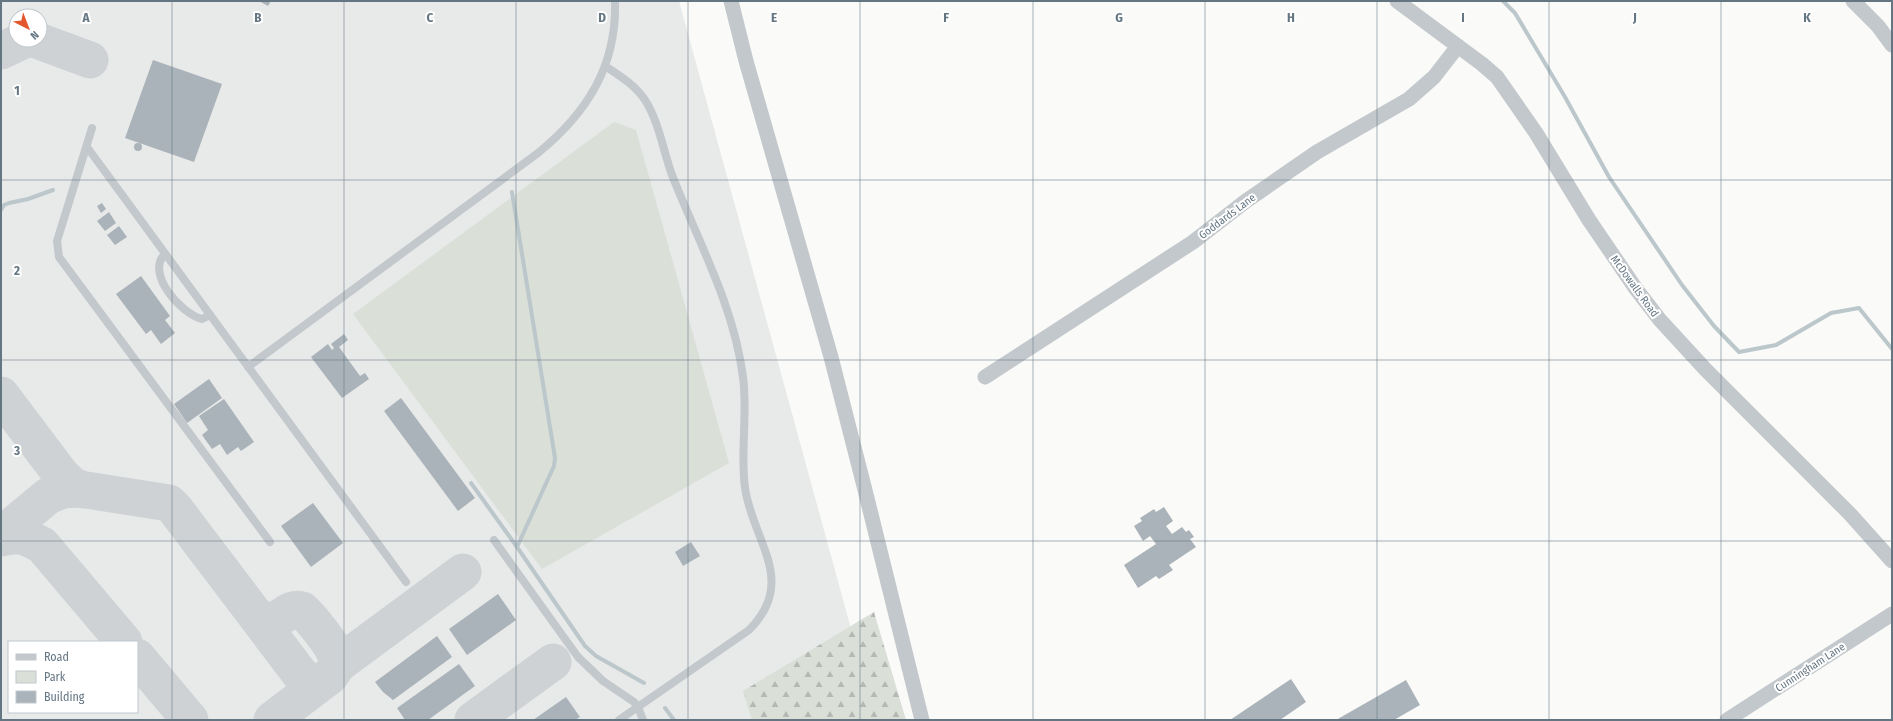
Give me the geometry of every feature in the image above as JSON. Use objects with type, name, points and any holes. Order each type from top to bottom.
[{"type":"street","points":[[731,1],[746,61],[831,356],[922,720]]},
{"type":"street","name":"McDowalls Road","points":[[1397,1],[1494,74],[1508,90],[1588,220],[1636,289],[1660,320],[1706,370],[1850,514],[1892,561]]},
{"type":"street","points":[[1853,1],[1878,26],[1892,46]]},
{"type":"street","name":"Goddards Lane","points":[[985,377],[1193,242],[1246,201],[1317,152],[1409,99],[1434,78],[1458,46]]},
{"type":"street","name":"Cunningham Lane","points":[[1727,720],[1892,614]]},
{"type":"lane","points":[[248,367],[551,143],[585,104],[597,85],[605,66],[614,31],[615,1]]},
{"type":"lane","points":[[605,66],[631,84],[638,91],[651,110],[672,174],[714,273],[730,321],[739,353],[744,385],[745,486],[751,515],[769,559],[772,585],[770,597],[759,620],[754,625],[734,642],[619,720]]},
{"type":"lane","points":[[92,128],[57,241],[59,257],[270,542]]},
{"type":"lane","points":[[87,147],[406,582]]},
{"type":"lane","points":[[165,254],[160,260],[159,269],[163,282],[172,297],[183,310],[196,318],[205,318],[210,315]]},
{"type":"lane","points":[[494,540],[578,657],[591,671],[628,697],[638,707],[643,720]]},
{"type":"shaded area","points":[[1,1],[679,1],[876,720],[1,720]]},
{"type":"green space","points":[[614,122],[636,130],[729,463],[542,569],[353,314]]},
{"type":"green space","points":[[874,612],[906,720],[752,720],[743,691]]},
{"type":"building","points":[[259,1],[271,1],[268,6]]},
{"type":"building","points":[[153,60],[222,84],[194,162],[125,138]]},
{"type":"building","points":[[136,143],[140,143],[142,147],[140,151],[136,151],[134,149],[134,145]]},
{"type":"building","points":[[102,203],[106,209],[101,213],[97,206]]},
{"type":"building","points":[[109,212],[116,223],[105,231],[97,221]]},
{"type":"building","points":[[119,226],[127,237],[115,245],[107,235]]},
{"type":"building","points":[[141,276],[170,316],[165,320],[175,333],[161,344],[151,330],[146,334],[116,294]]},
{"type":"building","points":[[344,334],[348,340],[339,347],[360,376],[365,373],[369,379],[342,398],[311,357],[328,344],[332,350],[334,348],[331,344]]},
{"type":"building","points":[[209,379],[222,398],[187,423],[174,404]]},
{"type":"building","points":[[401,398],[475,498],[458,511],[384,411]]},
{"type":"building","points":[[224,399],[254,442],[241,451],[238,447],[227,455],[220,444],[212,449],[202,435],[208,430],[199,416]]},
{"type":"building","points":[[313,503],[343,543],[311,567],[281,526]]},
{"type":"building","points":[[1164,507],[1173,521],[1166,526],[1172,534],[1182,527],[1186,532],[1189,530],[1194,537],[1190,539],[1196,547],[1169,565],[1173,570],[1159,579],[1156,576],[1138,588],[1124,565],[1156,544],[1150,536],[1143,541],[1134,526],[1142,521],[1140,518],[1154,509],[1156,512]]},
{"type":"building","points":[[691,542],[700,556],[683,566],[675,552]]},
{"type":"building","points":[[498,594],[516,620],[467,655],[449,629]]},
{"type":"building","points":[[437,636],[452,657],[393,700],[383,692],[375,682]]},
{"type":"building","points":[[459,664],[475,686],[428,720],[405,720],[397,708]]},
{"type":"building","points":[[1291,679],[1306,702],[1280,720],[1230,720]]},
{"type":"building","points":[[1406,680],[1420,705],[1394,720],[1336,720]]},
{"type":"building","points":[[566,697],[580,717],[575,720],[533,720]]},
{"type":"waterway","points":[[1503,1],[1515,13],[1565,97],[1609,177],[1682,285],[1714,326],[1739,352],[1776,345],[1831,313],[1859,308],[1892,349]]},
{"type":"waterway","points":[[1,210],[4,205],[9,203],[28,199],[53,190]]},
{"type":"waterway","points":[[512,192],[555,458],[554,466],[517,547]]},
{"type":"waterway","points":[[471,483],[585,646],[596,656],[644,683]]},
{"type":"waterway","points":[[665,708],[674,720]]},
{"type":"taxiway","points":[[48,44],[90,60]]},
{"type":"taxiway","points":[[1,51],[8,48]]},
{"type":"taxiway","points":[[1,395],[62,476],[73,486],[84,490]]},
{"type":"taxiway","points":[[1,535],[48,496],[63,490],[80,489],[169,503],[300,674],[306,679],[312,681],[326,679]]},
{"type":"taxiway","points":[[1,538],[23,536],[42,545],[123,641]]},
{"type":"taxiway","points":[[335,668],[463,572]]},
{"type":"taxiway","points":[[255,614],[262,619],[269,621],[275,620],[290,611],[296,609],[302,610],[326,638],[337,659],[336,666],[330,676],[272,720]]},
{"type":"taxiway","points":[[138,658],[190,720]]},
{"type":"taxiway","points":[[473,720],[553,662]]}]
